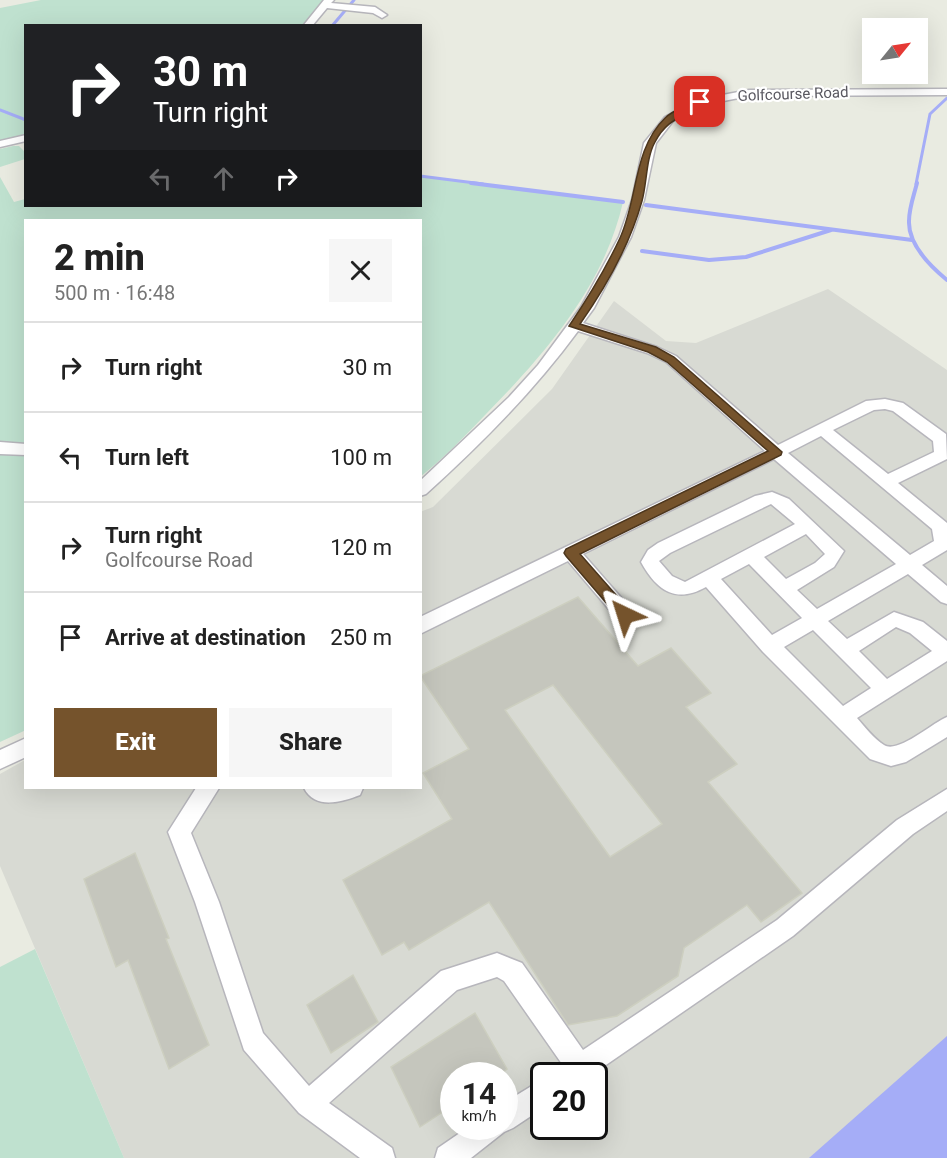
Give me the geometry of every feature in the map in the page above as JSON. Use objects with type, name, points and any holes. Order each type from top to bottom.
[{"type":"street","points":[[309,24],[330,4],[375,10],[381,15]]},
{"type":"street","name":"Golfcourse Road","points":[[422,487],[514,402],[543,368],[587,308],[625,237],[638,200],[650,143],[669,119],[700,102],[749,93],[947,92]]},
{"type":"street","points":[[0,144],[24,138]]},
{"type":"street","points":[[574,326],[652,350],[670,359],[947,597]]},
{"type":"street","points":[[422,625],[871,405],[898,406],[940,438],[943,447],[941,455],[886,482]]},
{"type":"street","points":[[770,646],[942,545],[944,538],[940,526],[822,429]]},
{"type":"street","points":[[0,448],[24,450]]},
{"type":"street","points":[[784,589],[828,564],[834,557],[835,551],[783,503],[772,498],[761,500],[664,548],[654,555],[650,562],[671,586],[687,589],[807,526]]},
{"type":"street","points":[[571,553],[625,615]]},
{"type":"street","points":[[752,556],[885,689]]},
{"type":"street","points":[[709,578],[770,646],[877,752],[891,757],[906,753],[947,726]]},
{"type":"street","points":[[842,717],[947,653],[921,628],[905,621],[894,620],[845,650]]},
{"type":"street","points":[[0,760],[24,748]]},
{"type":"street","points":[[207,789],[179,832],[207,902],[253,1041],[308,1104],[382,1158]]},
{"type":"street","points":[[316,789],[319,792],[337,794],[350,789]]},
{"type":"street","points":[[586,1062],[785,928],[905,827],[947,799]]},
{"type":"street","points":[[308,1104],[450,980],[497,965],[513,972],[568,1062]]},
{"type":"street","points":[[448,1158],[473,1140]]},
{"type":"shaded area","points":[[828,289],[947,370],[947,1158],[124,1158],[0,866],[0,774],[24,761],[24,789],[422,789],[422,511],[433,507],[552,389],[614,301],[666,341],[696,343]]},
{"type":"green space","points":[[41,0],[324,0],[303,24],[24,24],[24,135],[0,141],[0,8]]},
{"type":"green space","points":[[19,146],[24,151],[24,159],[0,167],[0,149]]},
{"type":"green space","points":[[422,176],[623,202],[602,262],[570,317],[508,391],[454,447],[422,475],[422,219],[24,219],[24,731],[0,742],[0,177],[14,202],[24,199],[24,207],[422,207]]},
{"type":"green space","points":[[35,949],[124,1158],[0,1158],[0,967]]},
{"type":"water","points":[[947,1036],[947,1158],[809,1158]]},
{"type":"building","points":[[578,597],[638,666],[671,648],[711,693],[686,707],[737,764],[708,782],[802,893],[761,922],[747,905],[684,948],[678,976],[617,1016],[568,1025],[489,902],[409,950],[404,942],[382,955],[343,880],[452,819],[423,773],[469,749],[422,679],[422,675]],"holes":[[[553,685],[662,824],[610,857],[505,710]]]},
{"type":"building","points":[[135,853],[169,938],[166,939],[209,1045],[169,1069],[128,960],[116,967],[84,879]]},
{"type":"building","points":[[353,975],[378,1022],[331,1053],[307,1005]]},
{"type":"building","points":[[475,1013],[503,1062],[440,1062],[440,1114],[420,1127],[391,1067]]},
{"type":"waterway","points":[[334,24],[354,0]]},
{"type":"waterway","points":[[916,184],[930,114],[947,98]]},
{"type":"waterway","points":[[0,110],[24,119]]},
{"type":"waterway","points":[[422,176],[483,184]]},
{"type":"waterway","points":[[471,183],[623,202]]},
{"type":"waterway","points":[[917,183],[909,216],[912,238],[921,254],[947,280]]},
{"type":"waterway","points":[[646,205],[912,240]]},
{"type":"waterway","points":[[642,251],[709,260],[746,257],[831,230]]},
{"type":"route","points":[[625,615],[571,553],[776,452],[663,354],[574,326],[587,308],[625,237],[638,200],[650,143],[669,119],[700,102]]}]
